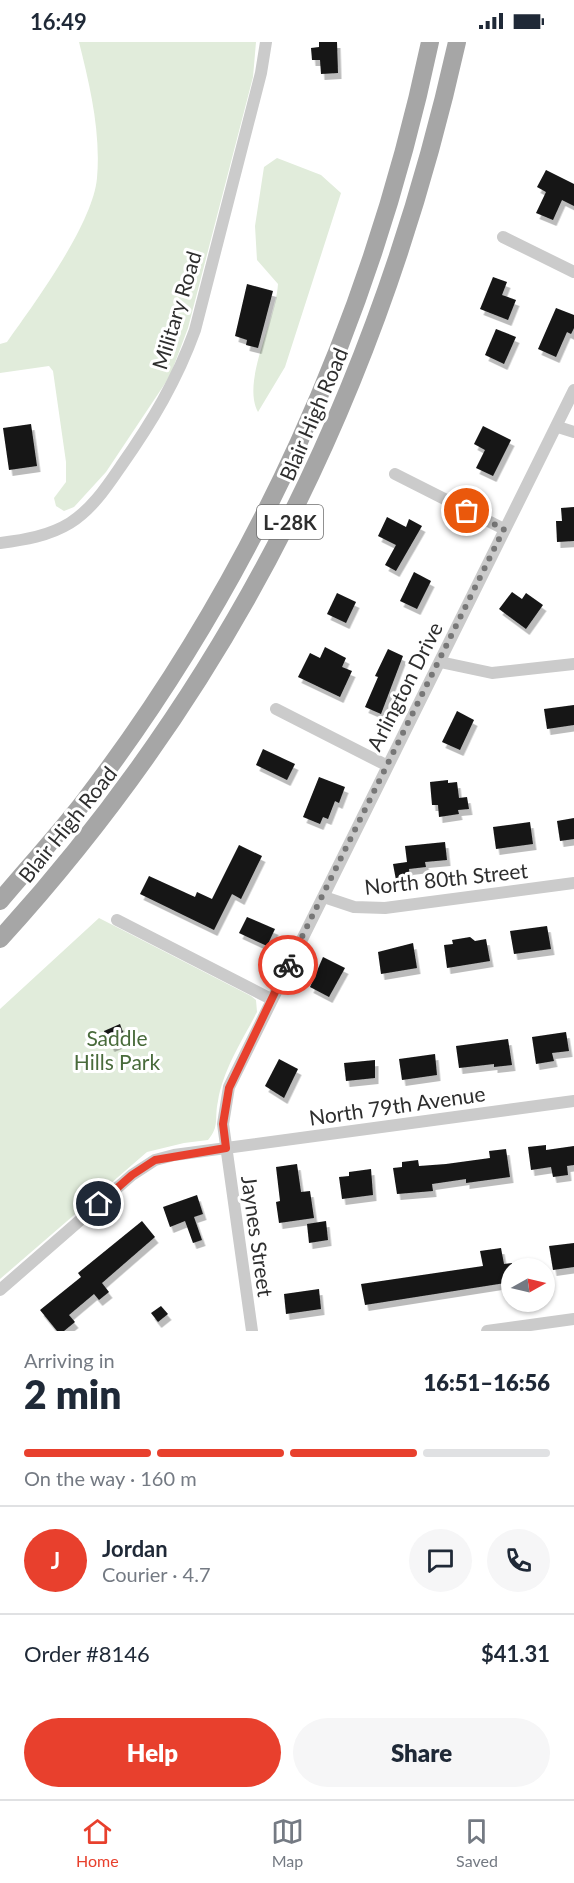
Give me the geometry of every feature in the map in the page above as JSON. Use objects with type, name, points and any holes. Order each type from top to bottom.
[{"type":"main road","name":"Blair High Road","points":[[0,901],[82,803],[151,705],[198,633],[276,493],[345,331],[377,242],[407,142],[430,42]]},
{"type":"main road","name":"Blair High Road","points":[[0,939],[46,887],[134,776],[208,665],[294,513],[337,422],[392,278],[424,177],[457,42]]},
{"type":"street","name":"Military Road","points":[[0,543],[50,532],[81,515],[100,496],[164,402],[181,368],[195,330],[261,73],[266,42]]},
{"type":"street","points":[[503,237],[574,272]]},
{"type":"street","name":"Arlington Drive","points":[[226,1148],[224,1116],[229,1088],[271,999],[324,897],[386,765],[440,662],[504,529],[558,427],[574,390]]},
{"type":"street","points":[[558,427],[574,432]]},
{"type":"street","points":[[395,474],[504,529]]},
{"type":"street","points":[[440,662],[492,673],[574,664]]},
{"type":"street","points":[[276,709],[386,765]]},
{"type":"street","name":"North 80th Street","points":[[324,897],[354,906],[385,908],[574,883]]},
{"type":"street","points":[[117,920],[271,999]]},
{"type":"street","name":"North 79th Avenue","points":[[226,1148],[574,1101]]},
{"type":"street","points":[[0,1290],[142,1167],[174,1155],[226,1148]]},
{"type":"street","name":"Jaynes Street","points":[[226,1148],[252,1331]]},
{"type":"street","points":[[487,1331],[574,1319]]},
{"type":"green space","points":[[79,42],[256,42],[253,77],[188,328],[170,376],[106,472],[74,507],[64,511],[56,506],[54,498],[66,482],[66,462],[53,371],[49,366],[0,373],[0,344],[7,342],[61,263],[85,218],[93,197],[98,161],[96,126],[91,92]]},
{"type":"green space","points":[[277,158],[321,175],[341,193],[285,367],[258,412],[254,399],[256,367],[272,315],[278,284],[257,260],[255,226],[264,167]]},
{"type":"green space","name":"Saddle Hills Park","points":[[99,918],[251,996],[256,1000],[257,1012],[224,1078],[220,1089],[215,1126],[208,1140],[147,1152],[0,1279],[0,1009]]},
{"type":"building","points":[[319,42],[337,42],[338,73],[321,74],[320,60],[312,60],[311,48],[319,47]]},
{"type":"building","points":[[546,170],[574,184],[574,206],[562,200],[553,220],[536,213],[546,192],[537,187]]},
{"type":"building","points":[[493,277],[507,282],[502,295],[516,300],[508,320],[480,309]]},
{"type":"building","points":[[247,284],[273,291],[258,348],[246,345],[247,340],[235,336]]},
{"type":"building","points":[[556,308],[574,315],[574,328],[571,334],[567,332],[556,357],[538,349]]},
{"type":"building","points":[[496,329],[516,337],[504,364],[485,355]]},
{"type":"building","points":[[31,424],[37,466],[9,470],[3,428]]},
{"type":"building","points":[[483,426],[511,440],[493,476],[476,468],[485,450],[474,444]]},
{"type":"building","points":[[574,507],[574,541],[557,542],[556,521],[562,521],[561,508]]},
{"type":"building","points":[[387,517],[406,527],[409,519],[422,526],[396,571],[385,565],[396,545],[378,536]]},
{"type":"building","points":[[414,572],[431,581],[417,609],[400,601]]},
{"type":"building","points":[[512,592],[522,599],[526,593],[543,605],[526,629],[499,609]]},
{"type":"building","points":[[337,593],[356,602],[346,623],[327,614]]},
{"type":"building","points":[[325,647],[346,658],[342,667],[352,671],[340,697],[298,677],[310,653],[320,658]]},
{"type":"building","points":[[388,649],[403,656],[381,714],[365,707],[378,677],[375,676]]},
{"type":"building","points":[[574,705],[574,725],[547,729],[544,709]]},
{"type":"building","points":[[457,711],[474,720],[460,750],[442,742]]},
{"type":"building","points":[[263,749],[295,764],[287,780],[256,765]]},
{"type":"building","points":[[319,777],[345,787],[339,803],[335,801],[328,819],[323,817],[320,824],[303,817]]},
{"type":"building","points":[[448,780],[448,783],[457,782],[459,798],[467,797],[469,809],[458,810],[459,814],[439,817],[438,805],[432,805],[430,782]]},
{"type":"building","points":[[574,818],[574,839],[560,841],[557,821]]},
{"type":"building","points":[[530,822],[533,844],[496,849],[493,827]]},
{"type":"building","points":[[445,842],[447,860],[425,862],[426,867],[409,869],[410,878],[396,880],[393,864],[407,862],[405,846]]},
{"type":"building","points":[[239,845],[262,856],[241,899],[232,894],[214,930],[140,894],[149,876],[195,897],[197,892],[212,899]]},
{"type":"building","points":[[247,917],[275,929],[267,946],[239,933]]},
{"type":"building","points":[[547,926],[551,949],[514,954],[510,931]]},
{"type":"building","points":[[470,937],[475,941],[486,939],[490,961],[447,968],[444,945],[453,944],[452,940]]},
{"type":"building","points":[[413,943],[417,968],[381,974],[378,952]]},
{"type":"building","points":[[323,957],[345,968],[329,997],[310,987]]},
{"type":"building","points":[[120,1024],[126,1040],[111,1046],[104,1031]]},
{"type":"building","points":[[566,1032],[569,1051],[552,1053],[554,1061],[536,1064],[532,1037]]},
{"type":"building","points":[[508,1039],[512,1065],[494,1067],[494,1064],[459,1068],[456,1046]]},
{"type":"building","points":[[435,1054],[437,1075],[402,1080],[399,1059]]},
{"type":"building","points":[[279,1059],[298,1069],[284,1098],[265,1086]]},
{"type":"building","points":[[375,1060],[375,1078],[346,1081],[344,1063]]},
{"type":"building","points":[[546,1145],[546,1150],[574,1146],[574,1165],[567,1166],[568,1175],[553,1177],[551,1167],[531,1170],[528,1147]]},
{"type":"building","points":[[506,1149],[510,1177],[466,1183],[466,1179],[432,1184],[433,1191],[397,1194],[393,1168],[402,1167],[402,1162],[418,1160],[419,1166],[446,1164],[490,1158],[489,1151]]},
{"type":"building","points":[[297,1164],[301,1192],[310,1191],[314,1218],[279,1223],[276,1202],[280,1201],[276,1167]]},
{"type":"building","points":[[371,1169],[373,1195],[342,1199],[339,1177],[349,1176],[349,1172]]},
{"type":"building","points":[[197,1195],[203,1214],[194,1217],[202,1240],[193,1243],[185,1221],[170,1227],[163,1207]]},
{"type":"building","points":[[142,1221],[155,1237],[102,1283],[109,1292],[99,1300],[94,1294],[69,1315],[75,1322],[64,1331],[57,1331],[40,1310],[81,1277],[78,1273]]},
{"type":"building","points":[[326,1221],[328,1240],[309,1243],[307,1224]]},
{"type":"building","points":[[574,1243],[574,1267],[555,1270],[555,1258],[551,1258],[549,1246]]},
{"type":"building","points":[[501,1248],[503,1258],[501,1258],[501,1284],[365,1305],[361,1284],[483,1266],[480,1251]]},
{"type":"building","points":[[319,1289],[321,1309],[286,1314],[284,1294]]},
{"type":"building","points":[[161,1306],[168,1314],[158,1322],[151,1313]]},
{"type":"way so far","points":[[288,965],[324,897],[386,765],[440,662],[504,529],[467,511]]},
{"type":"route","points":[[99,1204],[142,1167],[155,1160],[226,1148],[223,1124],[225,1100],[235,1070],[288,965]]}]
